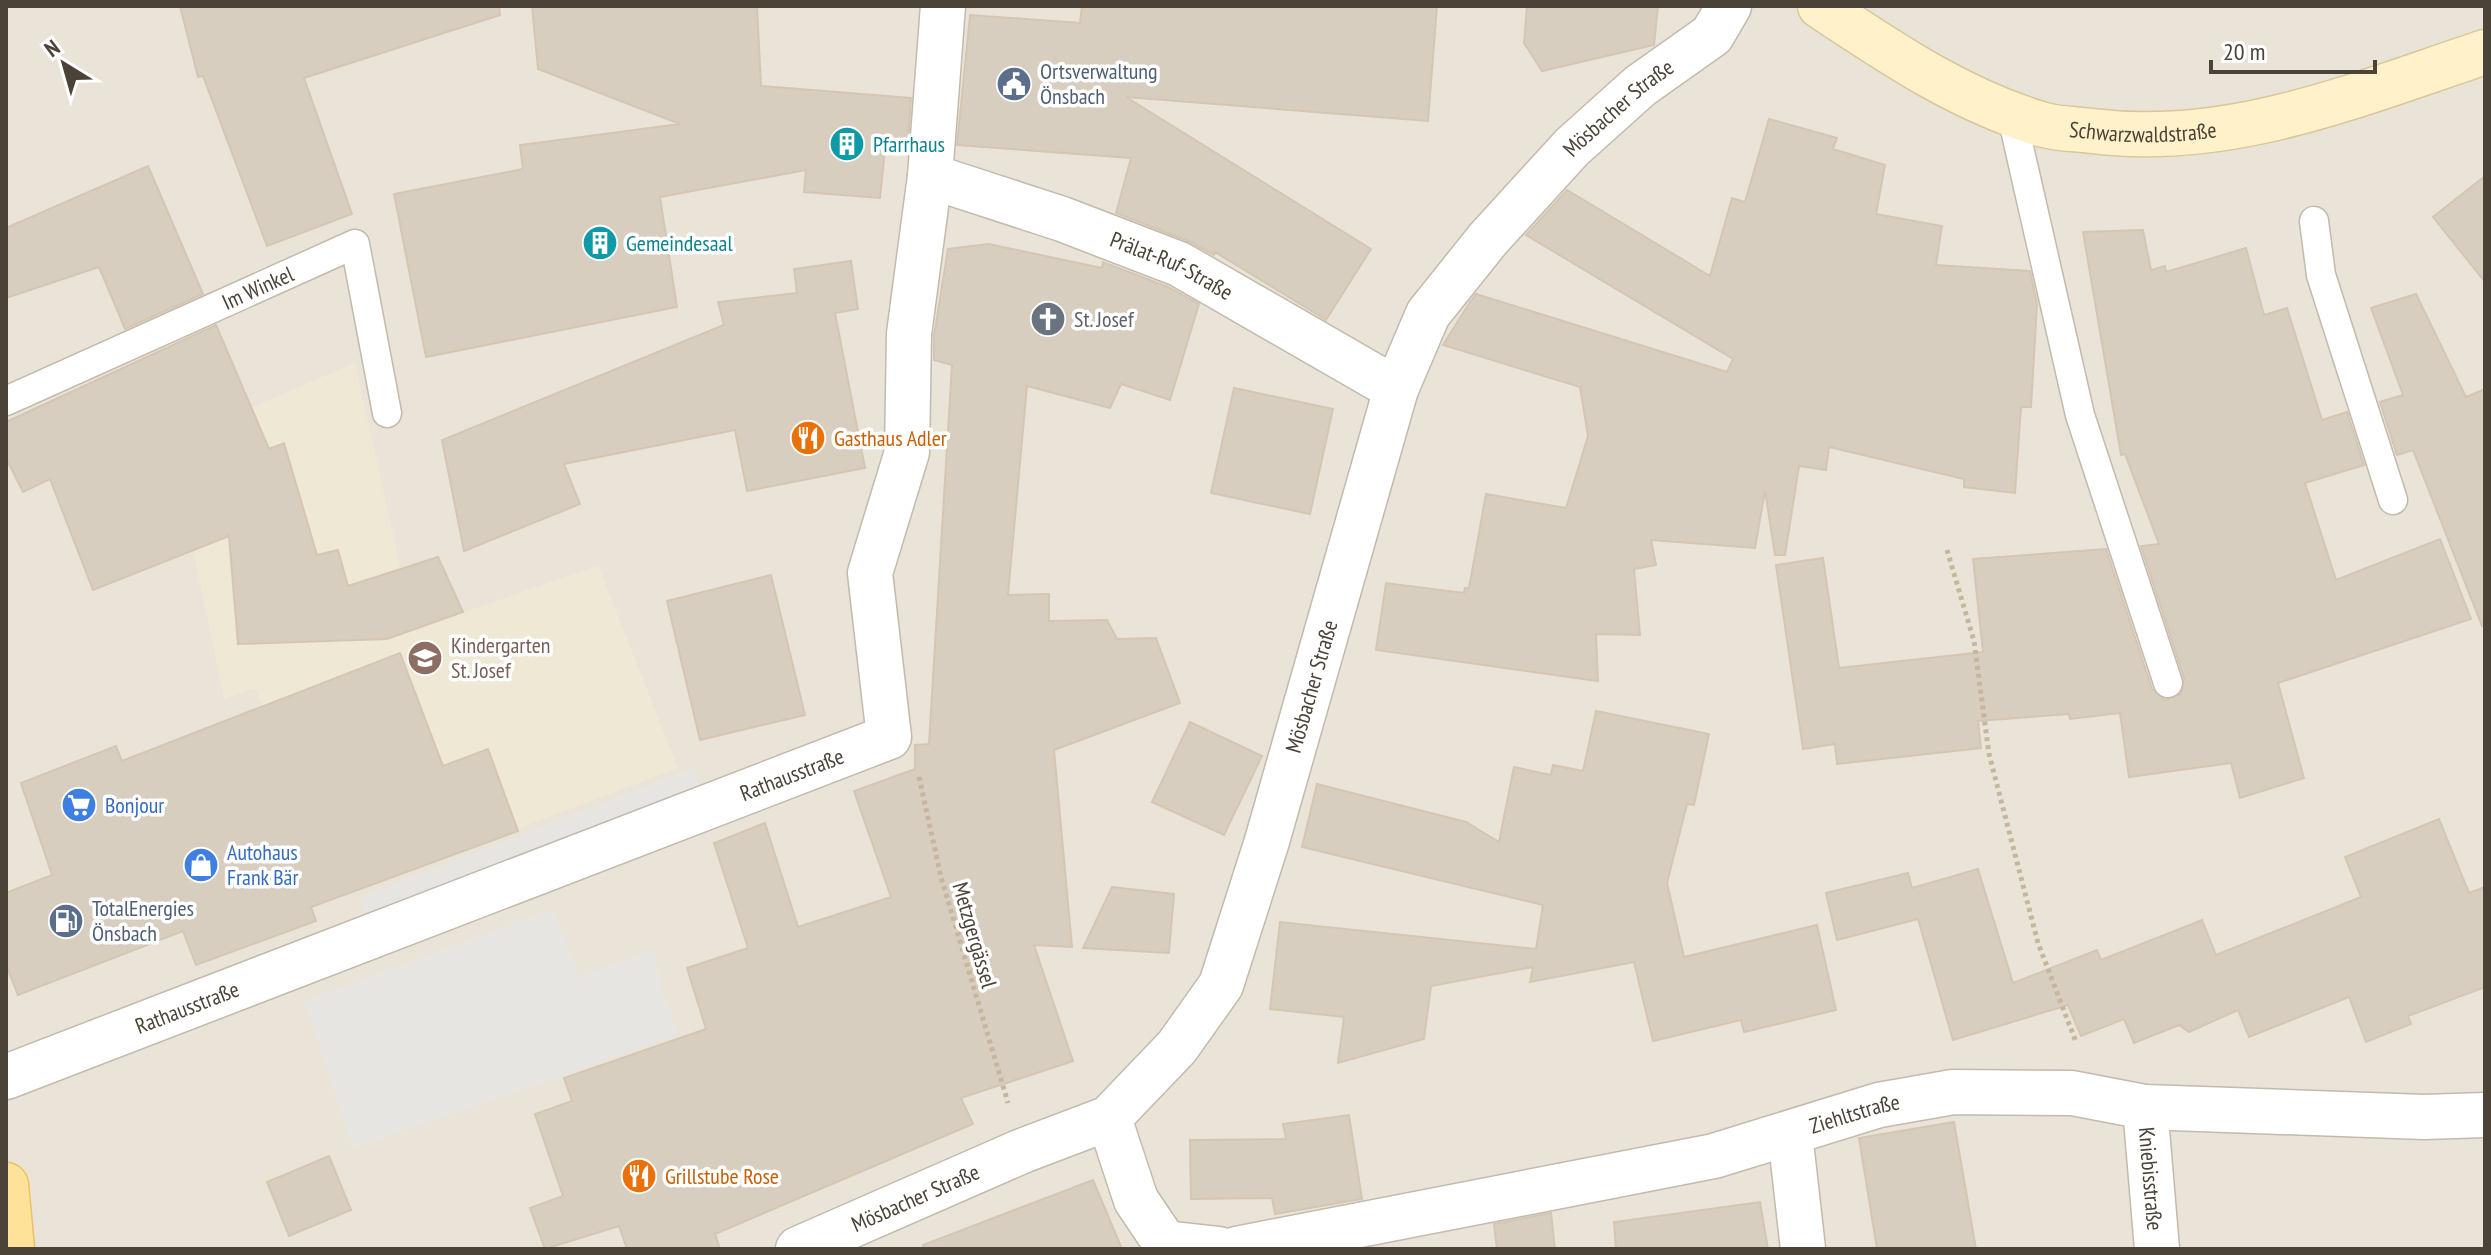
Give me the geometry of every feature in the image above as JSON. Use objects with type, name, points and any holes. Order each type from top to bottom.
[{"type":"main road","points":[[6,1185],[12,1249]]},
{"type":"street","points":[[889,737],[870,573],[907,452],[909,334],[930,176],[943,6]]},
{"type":"street","name":"Mösbacher Straße","points":[[798,1249],[1022,1151],[1109,1118],[1177,1047],[1221,985],[1276,812],[1396,389],[1428,314],[1488,239],[1583,137],[1640,86],[1712,35],[1729,6]]},
{"type":"street","name":"Schwarzwaldstraße","points":[[1820,6],[1930,78],[2011,112],[2045,125],[2140,137],[2214,132],[2306,111],[2485,52]]},
{"type":"street","name":"Prälat-Ruf-Straße","points":[[930,176],[1062,219],[1179,264],[1396,389]]},
{"type":"street","name":"Rathausstraße","points":[[6,1077],[889,737]]},
{"type":"street","name":"Ziehltstraße","points":[[1236,1249],[1338,1239],[1714,1156],[1879,1105],[1953,1092],[2072,1093],[2145,1107],[2424,1117],[2485,1115]]},
{"type":"street","name":"Kniebisstraße","points":[[2145,1107],[2157,1249]]},
{"type":"street","points":[[1109,1118],[1136,1200],[1165,1243],[1219,1249]]},
{"type":"street","points":[[1790,1134],[1803,1249]]},
{"type":"lane","points":[[2011,112],[2080,415],[2168,683]]},
{"type":"lane","points":[[2314,221],[2321,275],[2393,500]]},
{"type":"lane","name":"Im Winkel","points":[[6,401],[355,244],[387,413]]},
{"type":"path","points":[[1947,550],[1974,641],[1989,754],[2038,943],[2098,1099]]},
{"type":"path","name":"Metzgergässel","points":[[889,737],[916,761],[941,877],[1022,1151]]},
{"type":"shaded area","points":[[6,6],[2485,6],[2485,1249],[6,1249]]},
{"type":"shaded area","name":"Kindergarten St. Josef","points":[[355,363],[414,629],[598,566],[678,768],[332,899],[255,688],[224,699],[171,442]]},
{"type":"shaded area","points":[[692,769],[706,807],[372,936],[361,897]]},
{"type":"shaded area","points":[[553,909],[579,977],[654,950],[662,990],[678,1035],[353,1148],[305,1001]]},
{"type":"building","points":[[180,6],[499,6],[500,15],[304,78],[352,214],[267,246],[203,76],[198,77]]},
{"type":"building","points":[[532,6],[757,6],[761,86],[911,98],[908,141],[886,140],[880,198],[804,192],[806,170],[660,197],[677,307],[426,357],[394,194],[523,169],[520,145],[680,124],[538,69]]},
{"type":"building","points":[[1082,6],[1437,6],[1428,121],[1126,97],[1371,249],[1326,320],[1215,252],[1214,255],[1188,241],[1116,213],[1131,158],[957,145],[970,15],[1080,23]]},
{"type":"building","points":[[1527,6],[1658,6],[1654,45],[1542,71],[1524,43]]},
{"type":"building","points":[[1769,119],[1837,138],[1833,149],[1885,165],[1876,214],[1942,226],[1936,265],[2030,271],[2037,304],[2031,407],[2021,407],[2015,493],[1964,487],[1964,479],[1829,447],[1826,470],[1799,466],[1785,555],[1775,555],[1765,491],[1755,548],[1651,540],[1656,565],[1634,569],[1640,635],[1596,634],[1598,681],[1376,650],[1386,583],[1464,593],[1465,588],[1469,588],[1486,494],[1566,508],[1588,436],[1580,387],[1443,345],[1476,294],[1727,372],[1733,359],[1526,235],[1567,190],[1710,276],[1732,198],[1745,202]]},
{"type":"building","points":[[148,166],[203,294],[125,329],[99,267],[6,298],[6,228]]},
{"type":"building","points":[[2485,176],[2485,282],[2433,217]]},
{"type":"building","points":[[2143,230],[2151,270],[2165,266],[2166,272],[2246,248],[2264,315],[2287,308],[2322,420],[2347,412],[2364,465],[2305,483],[2336,580],[2440,539],[2471,619],[2278,683],[2304,778],[2240,798],[2231,763],[2129,777],[2120,713],[2070,719],[2069,714],[1978,721],[1981,748],[1837,764],[1835,744],[1803,749],[1776,565],[1823,558],[1839,668],[1983,652],[1973,559],[2106,549],[2152,689],[2165,700],[2181,694],[2184,678],[2141,546],[2159,544],[2125,454],[2121,455],[2083,232]]},
{"type":"building","points":[[989,244],[1102,268],[1103,262],[1168,287],[1199,304],[1170,400],[1121,384],[1110,408],[1027,386],[1008,595],[1049,594],[1049,621],[1107,620],[1117,639],[1156,638],[1180,703],[1054,750],[1072,947],[1034,945],[1073,1061],[961,1098],[973,1124],[715,1234],[720,1249],[627,1249],[619,1226],[545,1249],[530,1208],[563,1196],[535,1114],[572,1101],[564,1078],[706,1029],[687,968],[748,948],[714,843],[765,823],[798,927],[891,897],[854,791],[915,769],[915,745],[929,744],[952,365],[934,360],[934,336],[948,249]]},
{"type":"building","points":[[851,261],[858,309],[835,313],[865,468],[747,491],[735,430],[564,464],[580,504],[464,551],[442,440],[724,325],[718,302],[797,293],[794,269]]},
{"type":"building","points":[[2416,294],[2466,397],[2485,389],[2485,626],[2482,626],[2413,450],[2397,455],[2380,402],[2403,395],[2371,308]]},
{"type":"building","points":[[216,325],[269,449],[284,443],[317,555],[338,550],[348,586],[438,557],[463,612],[387,639],[238,644],[229,536],[93,590],[50,479],[23,492],[6,458],[6,422]]},
{"type":"building","points":[[1234,388],[1333,409],[1310,514],[1211,493]]},
{"type":"building","points":[[771,575],[805,715],[700,740],[667,601]]},
{"type":"building","points":[[400,653],[443,766],[488,749],[518,831],[311,907],[316,921],[196,965],[183,931],[18,995],[6,965],[6,893],[52,875],[21,783],[116,746],[122,761]]},
{"type":"building","points":[[1596,711],[1709,734],[1694,805],[1687,804],[1667,883],[1684,957],[1817,925],[1836,1010],[1744,1032],[1741,1020],[1653,1041],[1634,962],[1530,982],[1533,967],[1431,986],[1424,1039],[1338,1063],[1344,1017],[1270,1009],[1280,922],[1536,949],[1543,905],[1302,847],[1317,784],[1466,822],[1499,842],[1514,767],[1551,775],[1553,765],[1583,771]]},
{"type":"building","points":[[1190,722],[1262,756],[1224,835],[1152,802]]},
{"type":"building","points":[[2439,819],[2469,893],[2485,887],[2485,987],[2408,1016],[2411,1024],[2366,1042],[2349,997],[2249,1037],[2238,1010],[2189,1032],[2179,1025],[2134,1043],[2124,1019],[2081,1036],[2068,1005],[1953,1040],[1918,919],[1837,940],[1826,893],[1908,873],[1912,888],[1978,869],[2013,983],[2097,950],[2101,960],[2202,920],[2216,955],[2361,897],[2345,857]]},
{"type":"building","points":[[1112,887],[1174,894],[1169,953],[1083,948]]},
{"type":"building","points":[[1349,1115],[1362,1199],[1275,1214],[1272,1198],[1191,1199],[1190,1140],[1286,1139],[1283,1124]]},
{"type":"building","points":[[1954,1122],[1976,1249],[1877,1249],[1859,1138]]},
{"type":"building","points":[[329,1156],[351,1210],[289,1236],[267,1182]]},
{"type":"building","points":[[1093,1180],[1122,1249],[924,1249],[923,1245]]},
{"type":"building","points":[[1760,1202],[1768,1249],[1616,1249],[1614,1222]]},
{"type":"building","points":[[1551,1213],[1555,1249],[1497,1249],[1494,1224]]},
{"type":"place","name":"Ortsverwaltung Önsbach","points":[[1014,84]]},
{"type":"place","name":"Pfarrhaus","points":[[847,144]]},
{"type":"place","name":"Gemeindesaal","points":[[600,243]]},
{"type":"place","name":"St. Josef","points":[[1048,319]]},
{"type":"place","name":"Gasthaus Adler","points":[[808,438]]},
{"type":"place","name":"Kindergarten St. Josef","points":[[425,658]]},
{"type":"place","name":"Bonjour","points":[[79,805]]},
{"type":"place","name":"Autohaus Frank Bär","points":[[201,865]]},
{"type":"place","name":"TotalEnergies Önsbach","points":[[66,921]]},
{"type":"place","name":"Grillstube Rose","points":[[639,1176]]}]
